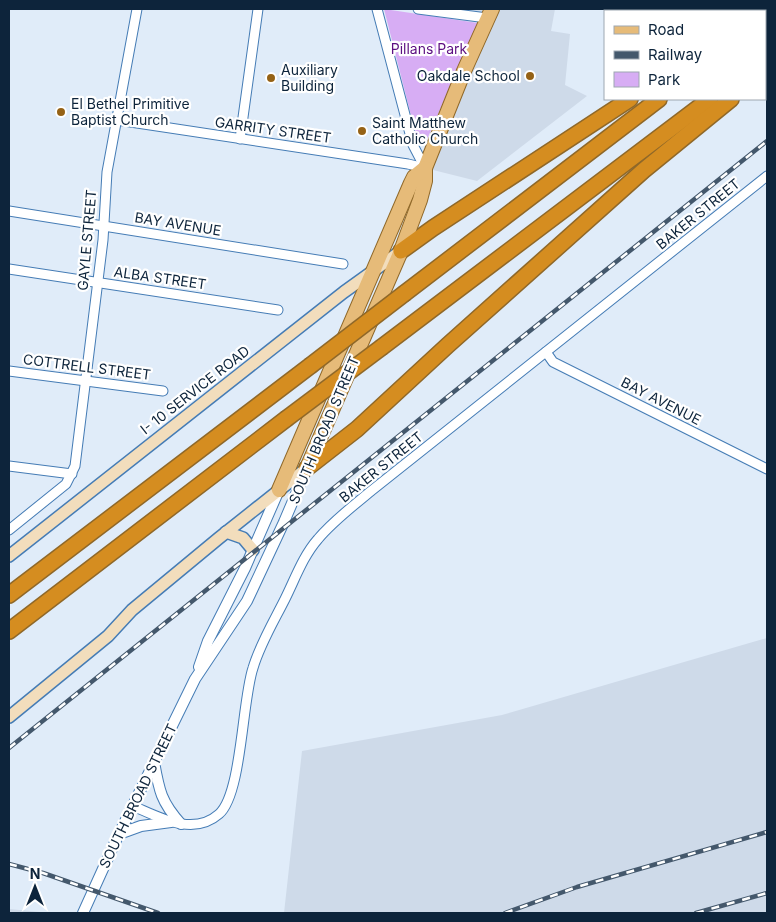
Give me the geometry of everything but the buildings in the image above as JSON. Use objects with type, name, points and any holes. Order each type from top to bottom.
[{"type":"highway","points":[[401,251],[628,100]]},
{"type":"highway","points":[[9,595],[657,100]]},
{"type":"highway","points":[[9,631],[709,100]]},
{"type":"highway","points":[[307,468],[357,429],[644,170],[730,100]]},
{"type":"main road","name":"SOUTH BROAD STREET","points":[[307,468],[401,251],[420,200],[425,181],[425,168],[490,13]]},
{"type":"main road","name":"SOUTH BROAD STREET","points":[[279,490],[411,183],[414,177],[425,168]]},
{"type":"main road","name":"I- 10 SERVICE ROAD","points":[[9,556],[344,292],[401,251]]},
{"type":"main road","points":[[9,717],[108,636],[132,610],[307,468]]},
{"type":"main road","points":[[226,532],[243,538],[253,550]]},
{"type":"street","name":"GAYLE STREET","points":[[72,474],[75,466],[104,240],[103,226],[107,172],[137,9]]},
{"type":"street","points":[[240,139],[258,9]]},
{"type":"street","points":[[377,9],[413,145],[425,168]]},
{"type":"street","points":[[418,9],[490,13]]},
{"type":"street","name":"GARRITY STREET","points":[[117,120],[425,168]]},
{"type":"street","name":"BAKER STREET","points":[[134,806],[176,823],[198,824],[210,820],[219,814],[227,805],[232,790],[252,668],[305,559],[317,540],[371,491],[767,176]]},
{"type":"street","name":"BAY AVENUE","points":[[9,211],[343,264]]},
{"type":"street","name":"ALBA STREET","points":[[9,269],[278,310]]},
{"type":"street","name":"BAY AVENUE","points":[[546,352],[553,362],[767,469]]},
{"type":"street","name":"COTTRELL STREET","points":[[9,371],[163,391]]},
{"type":"street","points":[[9,466],[72,474],[58,492],[9,530]]},
{"type":"street","name":"SOUTH BROAD STREET","points":[[195,679],[247,602],[307,468]]},
{"type":"street","name":"SOUTH BROAD STREET","points":[[84,913],[119,834],[195,679],[208,641],[253,550],[279,490]]},
{"type":"street","points":[[119,834],[141,826],[176,823],[162,798],[154,762]]},
{"type":"shaded area","points":[[437,9],[555,9],[551,31],[570,34],[565,85],[587,96],[477,181],[425,168],[487,18]]},
{"type":"shaded area","points":[[767,638],[767,913],[284,913],[302,751],[502,715]]},
{"type":"shaded area","points":[[9,909],[51,913],[9,913]]},
{"type":"green space","name":"Pillans Park","points":[[384,9],[478,23],[425,144],[421,145],[418,143]]},
{"type":"railway","points":[[9,748],[767,141]]},
{"type":"railway","points":[[505,913],[577,887],[767,832]]},
{"type":"railway","points":[[9,864],[43,873],[158,913]]},
{"type":"railway","points":[[696,913],[767,893]]},
{"type":"place","name":"Oakdale School","points":[[530,76]]},
{"type":"place","name":"Auxiliary Building","points":[[271,78]]},
{"type":"place","name":"El Bethel Primitive Baptist Church","points":[[61,112]]},
{"type":"place","name":"Saint Matthew Catholic Church","points":[[362,131]]}]
